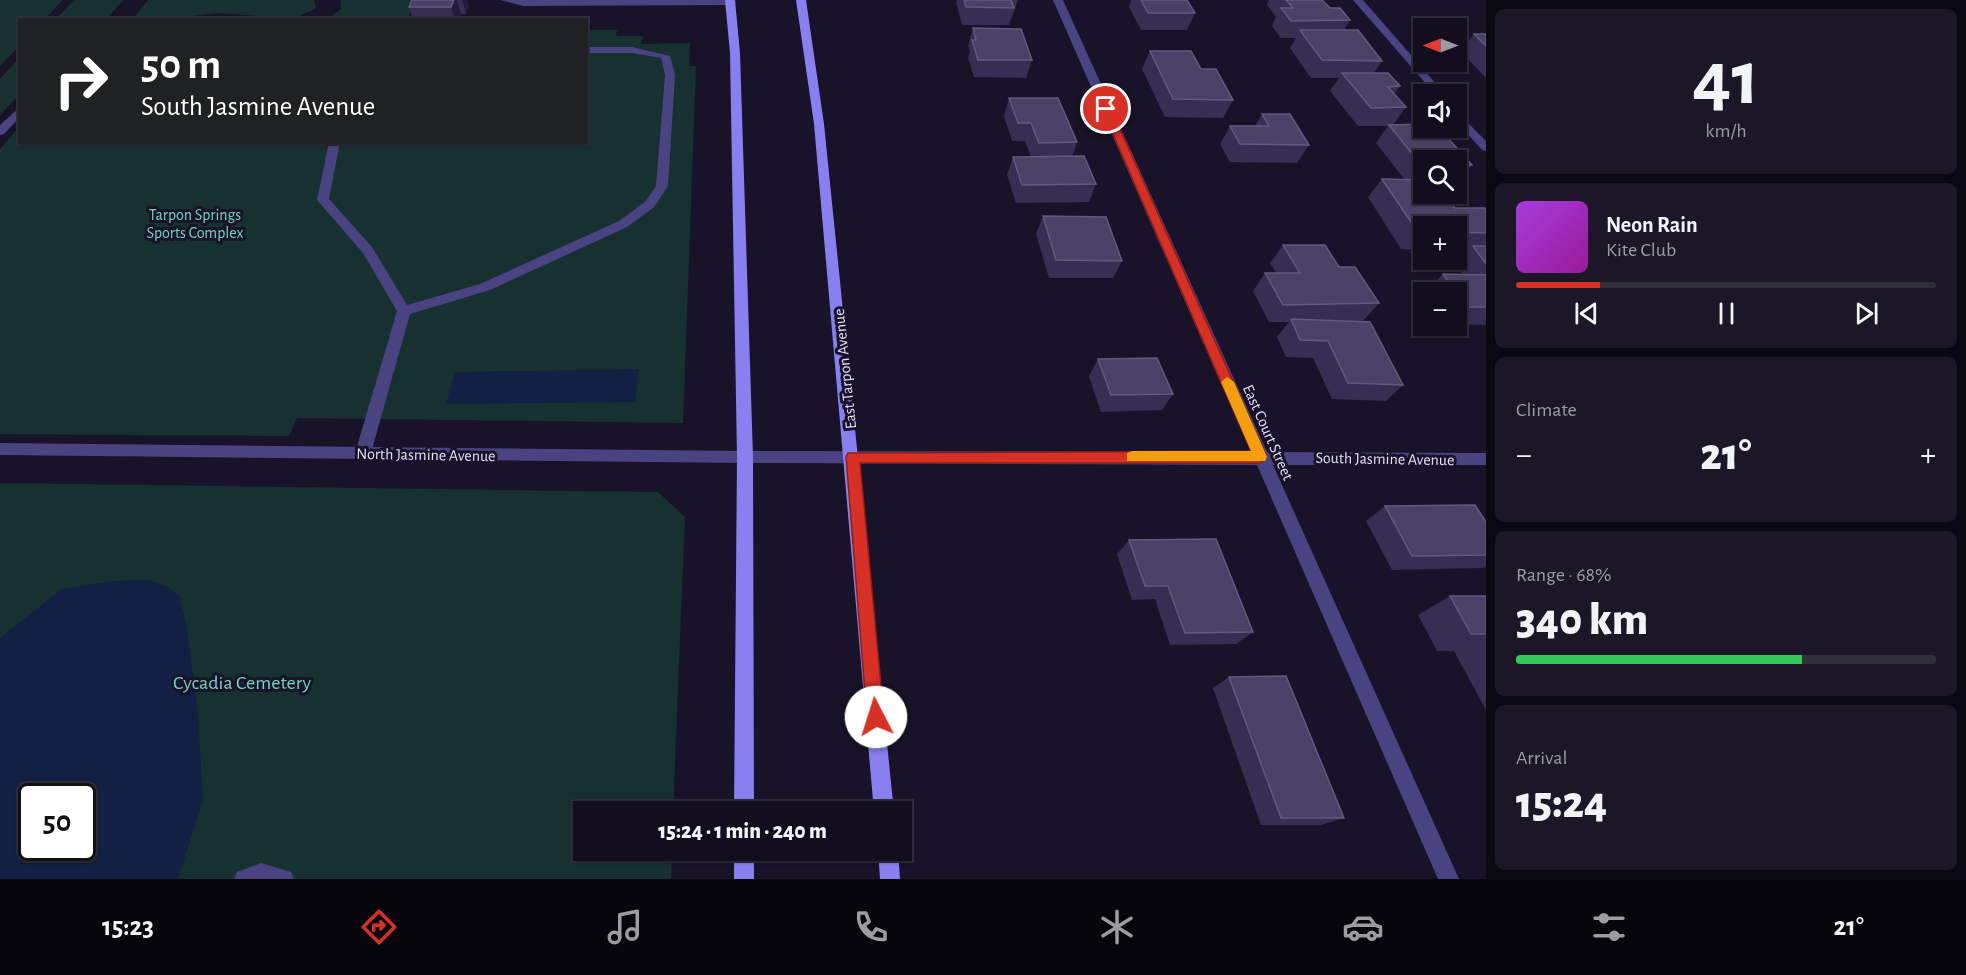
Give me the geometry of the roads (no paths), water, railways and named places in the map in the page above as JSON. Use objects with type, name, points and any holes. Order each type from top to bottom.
[{"type":"main road","name":"East Tarpon Avenue","points":[[801,0],[819,123],[853,457],[883,801]]},
{"type":"main road","points":[[731,1],[735,53],[745,457],[744,801]]},
{"type":"main road","points":[[744,861],[744,879]]},
{"type":"main road","points":[[889,861],[890,879]]},
{"type":"street","points":[[505,0],[523,3],[731,1]]},
{"type":"street","name":"East Court Street","points":[[1058,0],[1449,879]]},
{"type":"street","points":[[1358,0],[1431,84]]},
{"type":"street","points":[[404,311],[485,287],[623,224],[650,204],[662,186],[670,75],[665,56],[632,50],[588,50]]},
{"type":"street","points":[[0,132],[18,112]]},
{"type":"street","points":[[1467,126],[1486,148]]},
{"type":"street","points":[[335,144],[323,200],[368,250],[404,311],[363,453]]},
{"type":"street","name":"North Jasmine Avenue","points":[[0,449],[853,457]]},
{"type":"street","name":"South Jasmine Avenue","points":[[853,457],[1486,459]]},
{"type":"street","points":[[244,879],[261,873],[284,879]]},
{"type":"water","points":[[639,369],[635,402],[446,404],[455,372]]},
{"type":"water","points":[[149,580],[168,587],[180,597],[187,628],[198,713],[203,800],[178,879],[0,879],[0,638],[62,589],[113,581]]},
{"type":"park label","name":"Tarpon Springs Sports Complex","points":[[195,223]]},
{"type":"park label","name":"Cycadia Cemetery","points":[[242,682]]}]
